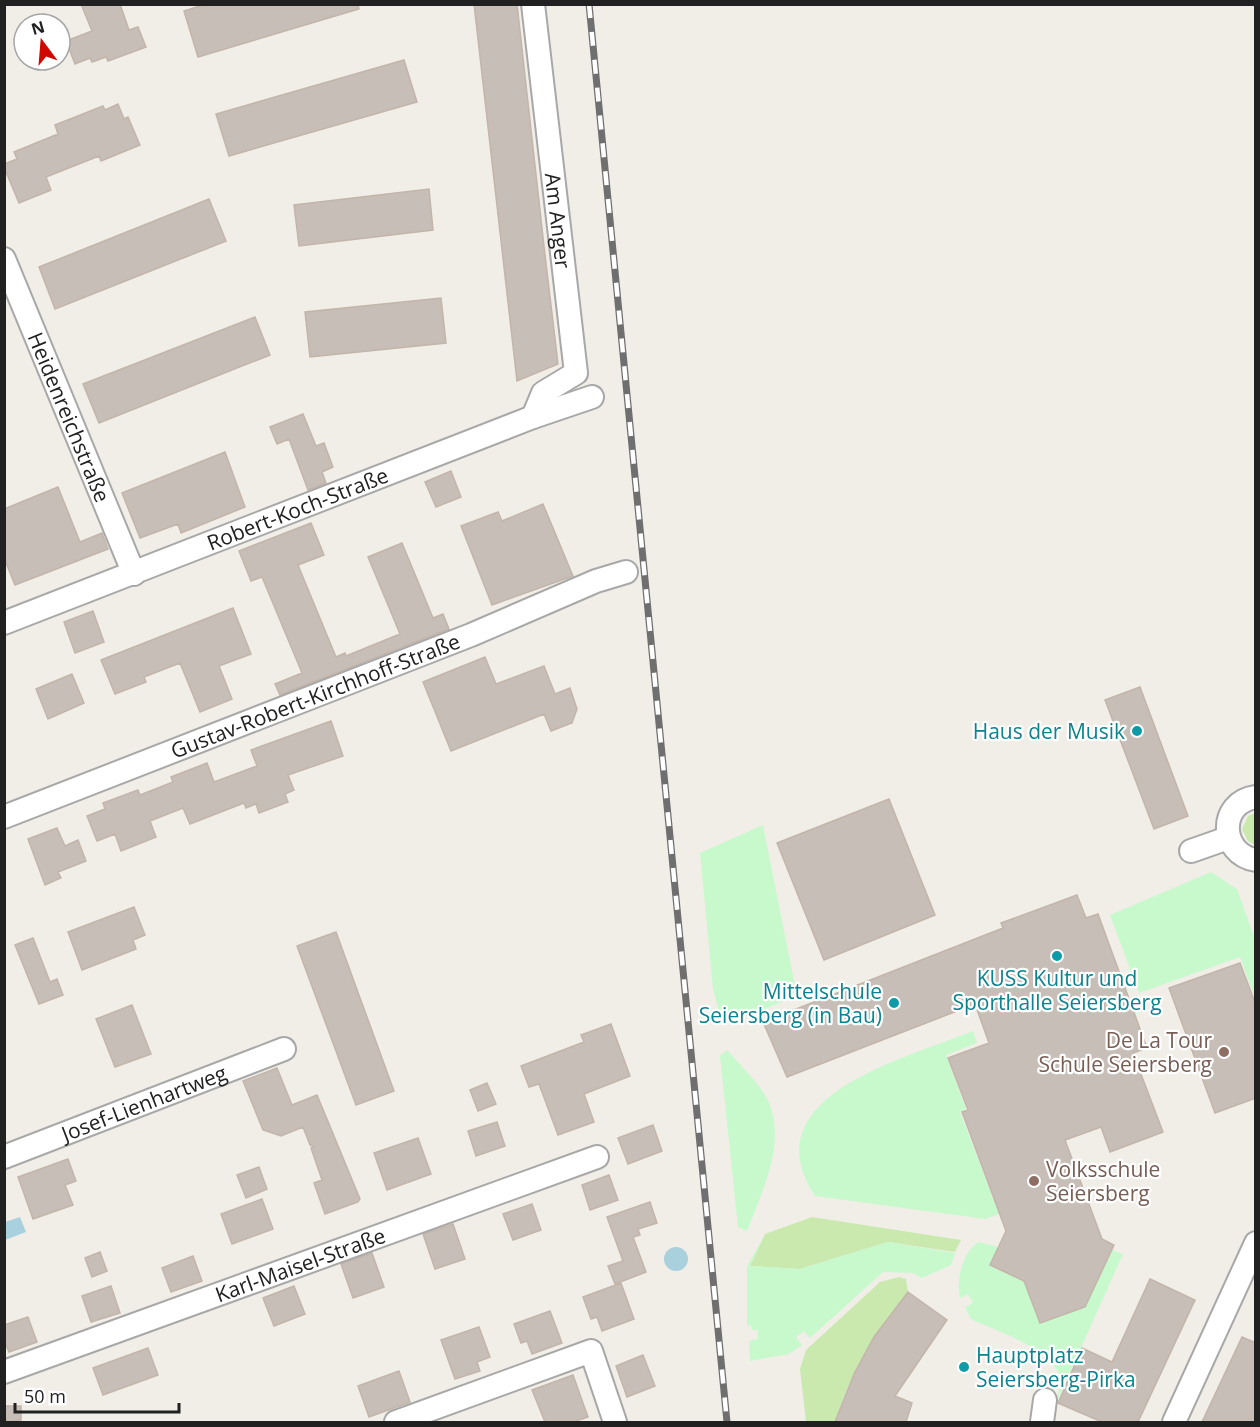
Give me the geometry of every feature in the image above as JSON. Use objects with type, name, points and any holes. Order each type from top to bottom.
[{"type":"street","name":"Am Anger","points":[[533,4],[576,373],[543,393],[533,417]]},
{"type":"street","name":"Heidenreichstraße","points":[[4,259],[134,574]]},
{"type":"street","name":"Robert-Koch-Straße","points":[[4,623],[533,417],[592,397]]},
{"type":"street","name":"Gustav-Robert-Kirchhoff-Straße","points":[[4,817],[471,635],[596,581],[626,572]]},
{"type":"street","points":[[1256,797],[1240,803],[1228,818],[1228,838],[1239,854],[1256,860]]},
{"type":"street","points":[[1191,851],[1228,838]]},
{"type":"street","name":"Josef-Lienhartweg","points":[[4,1157],[284,1049]]},
{"type":"street","name":"Karl-Maisel-Straße","points":[[4,1372],[597,1158]]},
{"type":"street","points":[[1174,1422],[1256,1243]]},
{"type":"street","points":[[396,1422],[591,1351],[615,1422]]},
{"type":"street","points":[[1042,1422],[1045,1400]]},
{"type":"green space","points":[[1256,813],[1255,845],[1248,841],[1242,829],[1248,816]]},
{"type":"green space","points":[[763,825],[797,996],[733,1021],[720,1015],[713,989],[700,853]]},
{"type":"green space","points":[[1211,872],[1237,889],[1255,939],[1255,998],[1240,957],[1139,993],[1110,915]]},
{"type":"green space","points":[[973,1031],[977,1043],[946,1055],[966,1109],[960,1112],[999,1214],[985,1219],[815,1196],[800,1161],[803,1132],[819,1107],[844,1086],[877,1069]]},
{"type":"green space","points":[[727,1050],[763,1092],[771,1108],[775,1125],[771,1162],[747,1231],[738,1227],[720,1056]]},
{"type":"green space","points":[[812,1217],[961,1240],[955,1252],[888,1242],[800,1269],[750,1266],[765,1234]]},
{"type":"green space","points":[[763,1238],[750,1266],[800,1269],[888,1242],[955,1253],[951,1265],[922,1278],[912,1273],[883,1272],[810,1338],[804,1331],[796,1337],[802,1345],[789,1354],[750,1361],[749,1341],[758,1339],[758,1330],[752,1330],[752,1325],[747,1326],[747,1266]]},
{"type":"green space","points":[[979,1242],[998,1247],[990,1265],[1024,1281],[1041,1323],[1069,1312],[1065,1300],[1084,1309],[1112,1250],[1123,1254],[1057,1401],[1060,1377],[1046,1357],[1022,1342],[971,1319],[965,1307],[973,1303],[968,1294],[960,1298],[959,1283],[964,1259],[973,1246]]},
{"type":"green space","points":[[899,1277],[906,1279],[908,1292],[875,1338],[856,1370],[836,1422],[806,1422],[800,1369],[806,1350],[880,1282]]},
{"type":"water","points":[[20,1217],[26,1232],[5,1240],[5,1222]]},
{"type":"water","points":[[676,1247],[685,1250],[688,1259],[685,1268],[676,1271],[667,1268],[664,1259],[667,1250]]},
{"type":"building","points":[[81,4],[120,4],[129,30],[138,27],[146,47],[108,61],[106,57],[92,62],[90,58],[75,64],[72,56],[72,39],[92,31]]},
{"type":"building","points":[[206,4],[358,4],[359,9],[198,57],[184,11]]},
{"type":"building","points":[[474,4],[517,4],[558,364],[517,381]]},
{"type":"building","points":[[404,60],[417,102],[229,156],[216,114]]},
{"type":"building","points":[[118,104],[124,119],[128,117],[140,145],[101,161],[99,156],[46,177],[51,190],[19,203],[4,167],[4,164],[17,159],[14,152],[58,134],[55,125],[103,106],[105,110]]},
{"type":"building","points":[[429,189],[433,230],[299,246],[294,205]]},
{"type":"building","points":[[209,199],[226,241],[55,309],[39,267]]},
{"type":"building","points":[[441,298],[446,343],[310,357],[305,312]]},
{"type":"building","points":[[255,317],[270,355],[99,423],[83,384]]},
{"type":"building","points":[[303,414],[316,446],[324,443],[333,467],[322,472],[326,483],[308,490],[289,439],[277,444],[270,427]]},
{"type":"building","points":[[225,452],[245,507],[181,533],[178,524],[140,538],[122,493]]},
{"type":"building","points":[[451,471],[461,497],[436,507],[425,482]]},
{"type":"building","points":[[58,487],[80,542],[102,533],[108,549],[15,585],[4,558],[4,509]]},
{"type":"building","points":[[543,504],[573,576],[492,605],[461,526],[498,512],[502,521]]},
{"type":"building","points":[[311,523],[324,555],[298,565],[336,657],[345,653],[346,656],[400,634],[368,557],[402,543],[433,618],[443,614],[449,629],[280,695],[275,684],[302,673],[262,577],[251,581],[239,551]]},
{"type":"building","points":[[233,608],[251,654],[219,666],[232,699],[200,712],[180,663],[144,677],[146,682],[115,694],[101,660]]},
{"type":"building","points":[[93,611],[104,642],[75,653],[64,622]]},
{"type":"building","points":[[485,657],[496,684],[544,666],[555,694],[570,688],[577,709],[572,723],[551,731],[544,714],[451,751],[423,682]]},
{"type":"building","points":[[72,674],[84,703],[48,719],[36,689]]},
{"type":"building","name":"Haus der Musik","points":[[1140,687],[1188,816],[1154,829],[1105,700]]},
{"type":"building","points":[[331,721],[343,756],[288,775],[294,790],[285,794],[288,802],[259,813],[256,804],[246,808],[244,803],[190,824],[183,808],[150,821],[156,837],[121,851],[115,834],[97,841],[87,816],[105,809],[103,803],[138,790],[140,795],[173,782],[171,777],[207,763],[214,782],[257,766],[251,750]]},
{"type":"building","points":[[889,799],[935,915],[824,960],[777,843]]},
{"type":"building","points":[[57,828],[65,846],[78,840],[86,861],[58,872],[61,878],[45,885],[28,839]]},
{"type":"building","points":[[1077,895],[1086,918],[1098,914],[1147,1048],[1133,1053],[1163,1132],[1110,1152],[1101,1127],[1065,1140],[1102,1239],[1114,1245],[1085,1307],[1040,1323],[1024,1281],[990,1265],[1006,1231],[962,1112],[968,1110],[948,1058],[989,1043],[975,1004],[787,1077],[763,1022],[1003,928],[1001,923]]},
{"type":"building","points":[[134,907],[145,935],[133,940],[136,949],[82,970],[68,932]]},
{"type":"building","points":[[336,932],[394,1091],[356,1105],[297,946]]},
{"type":"building","points":[[33,938],[50,982],[57,979],[63,995],[39,1004],[15,945]]},
{"type":"building","name":"De La Tour Schule Seiersberg","points":[[1240,963],[1256,1005],[1256,1098],[1215,1113],[1169,988]]},
{"type":"building","points":[[132,1005],[151,1054],[115,1067],[96,1019]]},
{"type":"building","points":[[611,1024],[630,1076],[584,1094],[594,1122],[558,1135],[539,1084],[529,1087],[521,1066],[584,1042],[581,1035]]},
{"type":"building","points":[[277,1068],[292,1105],[317,1095],[360,1199],[358,1202],[325,1214],[314,1183],[322,1180],[311,1148],[314,1147],[310,1145],[303,1127],[281,1136],[263,1130],[243,1081]]},
{"type":"building","points":[[487,1083],[496,1104],[478,1111],[470,1090]]},
{"type":"building","points":[[497,1122],[505,1146],[476,1156],[468,1131]]},
{"type":"building","points":[[653,1125],[662,1151],[628,1164],[618,1138]]},
{"type":"building","points":[[418,1138],[431,1174],[387,1190],[374,1153]]},
{"type":"building","points":[[68,1159],[76,1181],[65,1185],[73,1205],[33,1219],[18,1177]]},
{"type":"building","points":[[259,1167],[267,1189],[246,1198],[237,1175]]},
{"type":"building","points":[[609,1175],[618,1200],[590,1210],[582,1185]]},
{"type":"building","points":[[262,1199],[273,1229],[232,1244],[221,1214]]},
{"type":"building","points":[[650,1202],[657,1223],[638,1229],[640,1235],[633,1237],[646,1272],[615,1284],[608,1266],[623,1261],[607,1217]]},
{"type":"building","points":[[532,1204],[541,1230],[513,1240],[503,1214]]},
{"type":"building","points":[[453,1224],[465,1259],[435,1269],[423,1234]]},
{"type":"building","points":[[100,1252],[107,1271],[92,1277],[85,1258]]},
{"type":"building","points":[[372,1253],[384,1287],[353,1298],[341,1264]]},
{"type":"building","points":[[193,1256],[202,1281],[171,1292],[162,1268]]},
{"type":"building","points":[[1150,1279],[1195,1300],[1138,1422],[1102,1422],[1058,1403],[1082,1348],[1112,1362]]},
{"type":"building","points":[[621,1283],[634,1319],[602,1331],[597,1317],[591,1319],[583,1297]]},
{"type":"building","points":[[111,1286],[120,1313],[91,1322],[82,1296]]},
{"type":"building","points":[[294,1286],[305,1314],[274,1326],[263,1298]]},
{"type":"building","points":[[908,1292],[947,1320],[895,1396],[912,1403],[906,1422],[835,1422],[854,1374],[874,1337]]},
{"type":"building","points":[[550,1311],[562,1343],[532,1354],[527,1341],[521,1343],[514,1324]]},
{"type":"building","points":[[28,1317],[37,1342],[9,1352],[4,1340],[4,1325]]},
{"type":"building","points":[[479,1327],[490,1357],[477,1362],[480,1371],[455,1379],[441,1340]]},
{"type":"building","points":[[1242,1337],[1256,1343],[1256,1422],[1202,1422]]},
{"type":"building","points":[[148,1348],[158,1375],[103,1395],[93,1368]]},
{"type":"building","points":[[643,1355],[655,1386],[627,1397],[616,1366]]},
{"type":"building","points":[[399,1371],[410,1402],[369,1417],[358,1386]]},
{"type":"building","points":[[573,1375],[588,1417],[573,1422],[545,1422],[532,1390]]},
{"type":"building","points":[[4,1406],[21,1406],[21,1420],[7,1422]]},
{"type":"railway","points":[[589,4],[727,1422]]},
{"type":"place","name":"Haus der Musik","points":[[1137,731]]},
{"type":"place","name":"KUSS Kultur und Sporthalle Seiersberg","points":[[1057,956]]},
{"type":"place","name":"Mittelschule Seiersberg (in Bau)","points":[[894,1003]]},
{"type":"place","name":"De La Tour Schule Seiersberg","points":[[1224,1052]]},
{"type":"place","name":"Volksschule Seiersberg","points":[[1034,1181]]},
{"type":"place","name":"Hauptplatz Seiersberg-Pirka","points":[[964,1367]]}]
